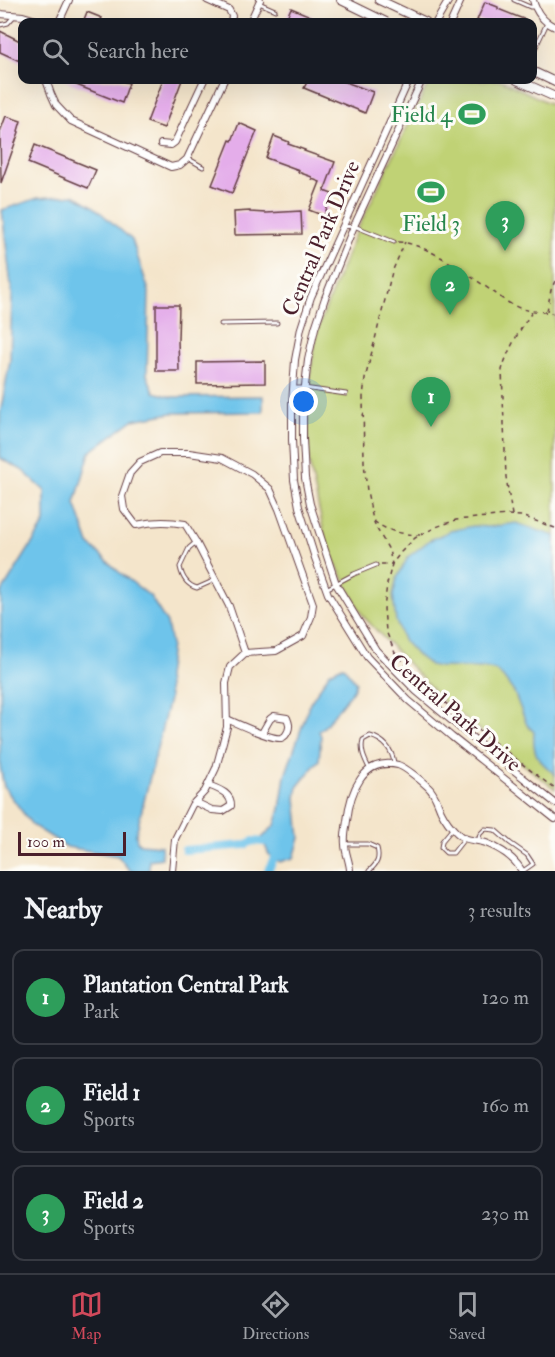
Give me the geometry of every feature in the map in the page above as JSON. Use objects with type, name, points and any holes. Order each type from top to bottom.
[{"type":"street","points":[[60,18],[69,0]]},
{"type":"street","points":[[207,0],[229,10],[232,18]]},
{"type":"street","points":[[341,0],[378,18]]},
{"type":"street","points":[[379,0],[417,18]]},
{"type":"street","points":[[438,18],[449,0]]},
{"type":"street","points":[[453,18],[461,0]]},
{"type":"street","points":[[252,18],[259,2]]},
{"type":"street","points":[[534,3],[547,23],[555,27]]},
{"type":"street","points":[[0,15],[30,18]]},
{"type":"street","points":[[537,73],[555,81]]},
{"type":"street","points":[[47,84],[56,105],[71,121],[166,165],[176,166],[187,159],[222,84]]},
{"type":"street","points":[[161,144],[171,145],[175,142],[202,84]]},
{"type":"street","name":"Central Park Drive","points":[[407,84],[341,227],[311,297],[301,328],[295,360],[292,440],[294,480],[299,507],[326,589],[367,657],[408,700],[555,819]]},
{"type":"street","name":"Central Park Drive","points":[[420,84],[354,226],[315,328],[304,388],[305,478],[310,504],[336,584],[376,650],[416,691],[555,803]]},
{"type":"street","points":[[526,84],[555,97]]},
{"type":"street","points":[[172,871],[175,839],[195,802],[205,791],[216,768],[227,727],[226,683],[230,667],[245,653],[276,651],[303,636],[311,617],[313,604],[270,489],[252,474],[222,458],[189,453],[160,453],[140,462],[130,473],[122,496],[124,509],[136,525],[166,521],[185,524],[229,606],[245,653]]},
{"type":"street","points":[[227,720],[272,738],[282,738],[286,735],[289,722],[287,718],[274,716],[262,733]]},
{"type":"street","points":[[350,871],[345,844],[349,806],[354,789],[364,773],[381,764],[400,766],[429,788],[452,829],[464,839],[485,843],[509,854],[522,871]]},
{"type":"street","points":[[195,802],[212,810],[223,811],[231,806],[229,796],[208,785]]},
{"type":"lane","points":[[514,0],[530,7],[534,3]]},
{"type":"lane","points":[[259,2],[275,10]]},
{"type":"lane","points":[[0,25],[8,23],[15,15]]},
{"type":"lane","points":[[537,45],[547,23]]},
{"type":"lane","points":[[187,159],[203,167]]},
{"type":"lane","points":[[341,227],[354,226],[394,242]]},
{"type":"lane","points":[[221,324],[277,323]]},
{"type":"lane","points":[[293,388],[346,394]]},
{"type":"lane","points":[[196,542],[189,548],[180,567],[184,578],[189,585],[197,588],[216,580]]},
{"type":"lane","points":[[326,589],[354,573],[376,565]]},
{"type":"lane","points":[[370,770],[361,746],[363,740],[370,736],[378,738],[393,753],[394,765]]},
{"type":"lane","points":[[452,829],[442,841],[441,848],[446,853],[453,853],[464,839]]},
{"type":"lane","points":[[478,842],[480,834],[485,829],[495,830],[527,855],[532,864],[522,871]]},
{"type":"lane","points":[[345,844],[368,844],[377,849],[379,855],[377,864],[369,871]]},
{"type":"path","points":[[394,242],[405,242],[426,250],[514,306],[532,312],[555,314]]},
{"type":"path","points":[[392,564],[389,550],[377,529],[367,491],[363,397],[365,379],[392,272],[405,242]]},
{"type":"path","points":[[547,312],[555,281]]},
{"type":"path","points":[[512,515],[506,477],[502,370],[506,354],[532,312]]},
{"type":"path","points":[[555,528],[522,516],[512,515],[456,520],[436,527],[416,538],[392,564],[384,609],[386,631],[395,653],[433,693],[555,789]]},
{"type":"path","points":[[374,520],[390,531],[422,535]]},
{"type":"path","points":[[376,565],[392,564]]},
{"type":"green space","points":[[428,84],[509,84],[555,106],[555,789],[445,703],[363,616],[327,547],[309,462],[307,393],[318,328],[353,239]]},
{"type":"water","points":[[74,195],[93,206],[132,240],[149,291],[147,375],[154,392],[172,397],[263,396],[263,412],[172,413],[133,420],[90,452],[75,503],[89,544],[119,572],[150,596],[167,623],[171,645],[167,677],[169,699],[136,834],[140,844],[161,846],[162,858],[149,860],[149,871],[130,871],[118,856],[67,847],[32,825],[4,787],[0,766],[1,593],[45,523],[45,491],[22,470],[0,458],[0,414],[10,360],[12,295],[2,210],[38,198]]},
{"type":"water","points":[[516,523],[555,536],[555,775],[538,757],[534,747],[534,732],[527,725],[514,692],[503,677],[495,670],[485,668],[430,665],[403,640],[396,621],[393,595],[397,578],[408,557],[430,540],[450,531],[473,526],[489,527]]},
{"type":"water","points":[[343,666],[356,682],[353,690],[319,731],[321,736],[319,760],[298,786],[296,798],[300,838],[294,858],[280,862],[269,855],[262,838],[275,825],[285,776],[310,703],[330,672]]},
{"type":"building","points":[[485,2],[521,18],[478,18]]},
{"type":"building","points":[[291,8],[313,17],[312,18],[287,18]]},
{"type":"building","points":[[87,12],[102,18],[85,18]]},
{"type":"building","points":[[0,31],[18,40],[18,60],[0,52]]},
{"type":"building","points":[[74,84],[129,84],[122,103]]},
{"type":"building","points":[[161,84],[180,84],[164,128],[147,122]]},
{"type":"building","points":[[306,84],[351,84],[373,92],[365,113],[304,88]]},
{"type":"building","points":[[6,116],[21,121],[1,183],[0,132]]},
{"type":"building","points":[[239,123],[257,131],[232,193],[212,185]]},
{"type":"building","points":[[274,136],[304,151],[335,162],[324,191],[332,194],[324,216],[309,210],[320,182],[298,172],[299,170],[266,158]]},
{"type":"building","points":[[35,145],[96,170],[88,188],[28,163]]},
{"type":"building","points":[[301,211],[302,234],[235,235],[234,212],[266,213]]},
{"type":"building","points":[[156,305],[179,305],[179,371],[156,371]]},
{"type":"building","points":[[265,361],[265,383],[197,384],[197,362]]},
{"type":"waterway","points":[[185,850],[245,845],[253,841],[264,842]]},
{"type":"waterway","points":[[268,871],[274,858]]},
{"type":"place","name":"Field 4","points":[[472,114]]},
{"type":"place","name":"Field 3","points":[[431,192]]},
{"type":"place","name":"Field 2","points":[[505,251]]},
{"type":"place","name":"Field 1","points":[[450,315]]},
{"type":"place","name":"Plantation Central Park","points":[[431,427]]}]
